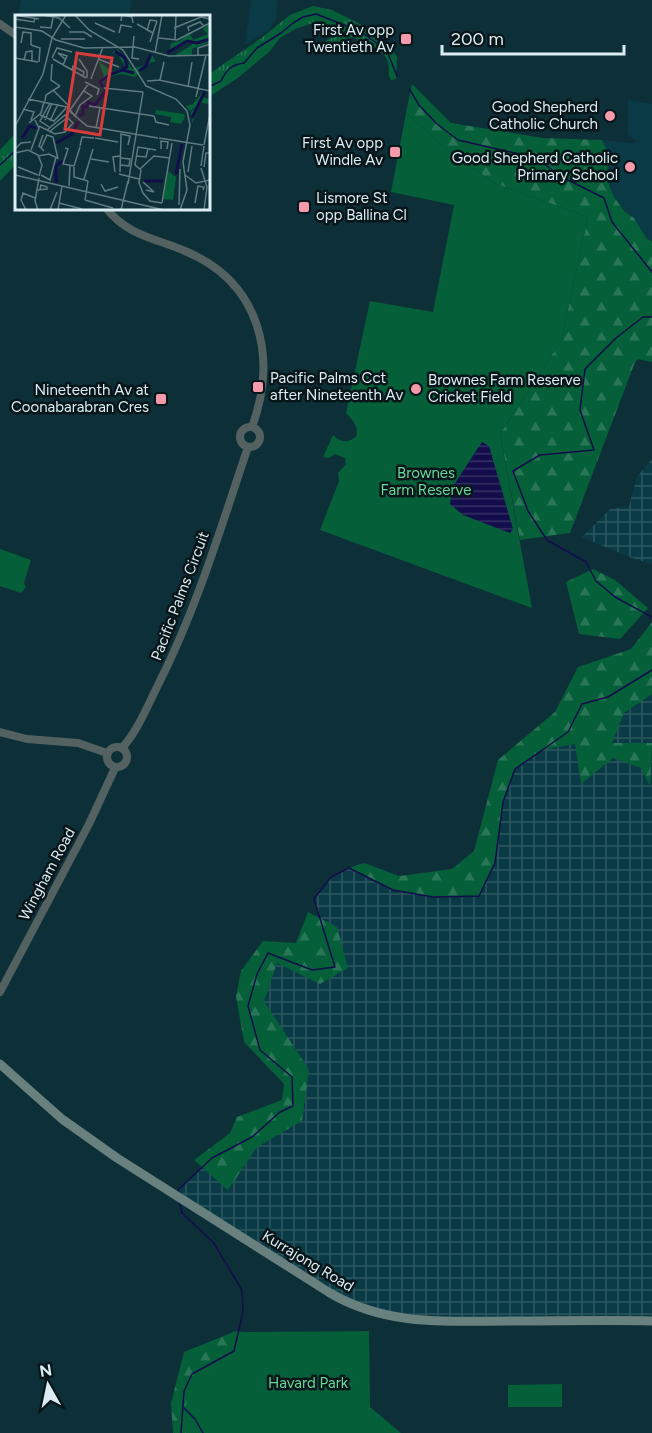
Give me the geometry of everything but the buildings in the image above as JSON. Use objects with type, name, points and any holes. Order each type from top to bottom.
[{"type":"main road","name":"Kurrajong Road","points":[[2,1063],[62,1119],[152,1182],[339,1298],[361,1308],[387,1316],[435,1320],[652,1321]]},
{"type":"street","points":[[0,24],[15,33]]},
{"type":"street","points":[[108,210],[119,223],[132,231],[201,258],[222,273],[244,297],[258,328],[264,363],[261,401],[252,427]]},
{"type":"street","points":[[252,427],[259,432],[260,439],[256,445],[248,447],[243,444],[240,436],[245,428],[252,427]]},
{"type":"street","name":"Pacific Palms Circuit","points":[[122,748],[140,721],[184,630],[203,582],[248,447]]},
{"type":"street","points":[[0,732],[34,740],[78,743],[107,753]]},
{"type":"street","points":[[114,747],[122,748],[126,752],[127,760],[123,766],[115,768],[108,762],[107,753],[114,747]]},
{"type":"street","name":"Wingham Road","points":[[0,992],[89,824],[115,768]]},
{"type":"shaded area","points":[[21,0],[132,0],[129,15],[18,15]]},
{"type":"shaded area","points":[[251,0],[278,0],[276,19],[268,31],[245,45]]},
{"type":"shaded area","name":"Good Shepherd Catholic Primary School","points":[[628,100],[652,104],[652,241],[647,239],[634,218],[625,212],[614,197],[608,182],[607,151],[602,140],[634,143],[636,141],[628,134]]},
{"type":"shaded area","points":[[482,442],[489,446],[513,529],[510,533],[463,515],[450,504],[453,486]]},
{"type":"shaded area","points":[[652,459],[652,564],[582,537],[610,509],[629,506],[637,477]]},
{"type":"shaded area","points":[[652,670],[652,1321],[387,1316],[330,1293],[209,1218],[178,1190],[212,1158],[280,1112],[292,1077],[260,1050],[257,974],[326,934],[314,899],[331,877],[349,868],[393,890],[433,897],[495,863],[503,802],[515,769]]},
{"type":"green space","points":[[313,6],[332,10],[366,27],[397,57],[396,79],[391,80],[386,57],[373,46],[352,37],[332,45],[325,44],[327,40],[341,33],[319,21],[295,29],[280,38],[270,51],[239,77],[210,96],[210,73],[290,15]]},
{"type":"green space","points":[[412,84],[451,123],[543,138],[602,140],[607,151],[608,182],[614,197],[625,212],[634,218],[647,239],[652,241],[652,362],[638,359],[635,362],[570,533],[520,540],[500,434],[561,341],[588,217],[496,184],[455,156],[406,113]]},
{"type":"green space","name":"Brownes Farm Reserve","points":[[406,113],[455,156],[496,184],[588,217],[561,341],[500,434],[532,608],[320,530],[339,481],[338,473],[346,464],[345,458],[335,454],[329,458],[323,457],[333,435],[344,441],[356,437],[357,433],[353,421],[346,413],[370,301],[433,312],[454,205],[391,192]]},
{"type":"green space","points":[[15,134],[15,165],[0,181],[0,150]]},
{"type":"green space","points":[[0,549],[31,560],[24,583],[26,587],[21,593],[0,586]]},
{"type":"green space","points":[[593,569],[615,580],[648,608],[620,639],[579,634],[566,582]]},
{"type":"green space","points":[[652,622],[652,694],[624,713],[612,743],[652,743],[650,786],[641,768],[613,758],[581,784],[575,744],[542,750],[515,769],[503,802],[495,863],[479,896],[433,897],[393,890],[349,868],[364,863],[399,876],[452,869],[474,851],[498,760],[555,712],[578,667],[631,649]]},
{"type":"green space","points":[[308,912],[337,927],[348,968],[320,984],[277,963],[264,1001],[309,1070],[302,1121],[257,1147],[228,1190],[194,1160],[230,1133],[237,1117],[282,1100],[284,1084],[244,1042],[236,996],[241,971],[263,941],[296,943]]},
{"type":"green space","points":[[236,1331],[243,1332],[253,1364],[230,1433],[173,1433],[171,1403],[184,1352]]},
{"type":"green space","name":"Havard Park","points":[[369,1331],[370,1407],[401,1433],[186,1433],[187,1389],[218,1363],[243,1332]]},
{"type":"green space","points":[[562,1384],[562,1407],[508,1407],[508,1385]]},
{"type":"waterway","points":[[210,86],[221,81],[230,68],[244,63],[257,48],[293,23],[303,17],[316,14],[360,31],[387,51],[397,76]]},
{"type":"waterway","points":[[410,90],[419,105],[437,124],[458,140],[519,154],[541,162],[566,179],[604,198],[612,222],[652,272]]},
{"type":"waterway","points":[[0,165],[15,151]]},
{"type":"waterway","points":[[652,317],[643,317],[616,338],[585,369],[580,410],[594,450],[540,455],[513,471],[528,511],[547,540],[586,562],[596,581],[615,597],[652,617]]},
{"type":"waterway","points":[[179,1194],[178,1190],[212,1158],[252,1137],[280,1112],[293,1106],[292,1077],[260,1050],[248,1006],[257,974],[268,953],[312,970],[335,967],[314,899],[331,877],[349,868],[393,890],[433,897],[479,896],[495,863],[503,802],[515,769],[568,732],[582,704],[608,697],[652,670]]},
{"type":"waterway","points":[[180,1204],[182,1213],[213,1242],[242,1290],[243,1312],[234,1351],[192,1374],[184,1391],[181,1433]]},
{"type":"waterway","points":[[184,1408],[195,1419],[203,1433]]},
{"type":"place","name":"First Av opp Twentieth Av","points":[[406,39]]},
{"type":"place","name":"Good Shepherd Catholic Church","points":[[610,116]]},
{"type":"place","name":"First Av opp Windle Av","points":[[395,152]]},
{"type":"place","name":"Good Shepherd Catholic Primary School","points":[[630,167]]},
{"type":"place","name":"Lismore St opp Ballina Cl","points":[[304,207]]},
{"type":"place","name":"Pacific Palms Cct after Nineteenth Av","points":[[258,387]]},
{"type":"place","name":"Brownes Farm Reserve Cricket Field","points":[[416,389]]},
{"type":"place","name":"Nineteenth Av at Coonabarabran Cres","points":[[161,399]]}]
